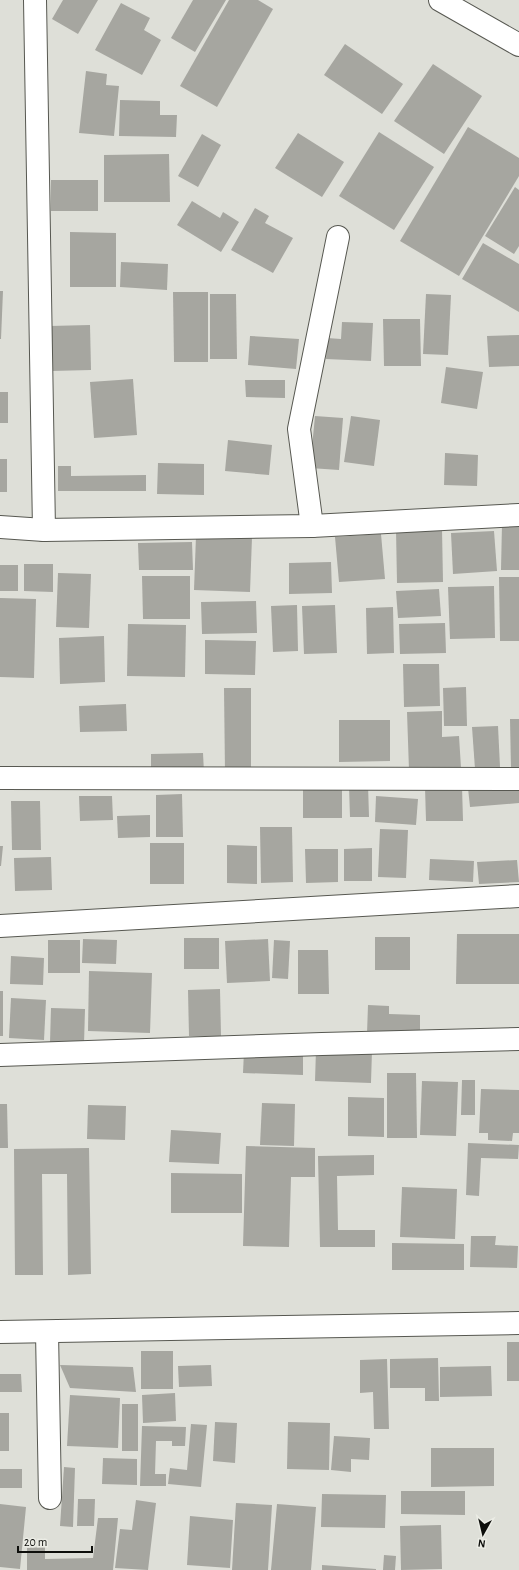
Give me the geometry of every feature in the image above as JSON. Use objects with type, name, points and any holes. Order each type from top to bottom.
[{"type":"street","points":[[35,0],[44,530]]},
{"type":"street","points":[[440,0],[519,45]]},
{"type":"street","points":[[312,526],[299,429],[338,236]]},
{"type":"street","points":[[0,527],[44,530],[312,526],[519,515]]},
{"type":"street","points":[[0,778],[519,779]]},
{"type":"street","points":[[0,926],[519,896]]},
{"type":"street","points":[[0,1055],[519,1039]]},
{"type":"street","points":[[0,1332],[519,1323]]},
{"type":"street","points":[[47,1332],[50,1498]]},
{"type":"building","points":[[63,0],[98,0],[78,34],[52,19]]},
{"type":"building","points":[[193,0],[226,0],[195,52],[171,38]]},
{"type":"building","points":[[229,0],[258,0],[273,9],[217,107],[180,86]]},
{"type":"building","points":[[121,3],[150,18],[144,30],[161,40],[142,75],[95,50]]},
{"type":"building","points":[[345,44],[403,84],[382,114],[324,75]]},
{"type":"building","points":[[433,64],[482,96],[444,154],[394,121]]},
{"type":"building","points":[[86,71],[107,74],[106,85],[119,86],[114,136],[79,133]]},
{"type":"building","points":[[120,100],[160,101],[160,115],[177,115],[176,137],[119,136]]},
{"type":"building","points":[[468,127],[519,158],[519,176],[459,276],[400,241]]},
{"type":"building","points":[[379,132],[434,167],[394,230],[339,196]]},
{"type":"building","points":[[298,133],[344,162],[322,197],[275,168]]},
{"type":"building","points":[[202,134],[221,145],[198,187],[178,176]]},
{"type":"building","points":[[169,154],[170,202],[104,202],[104,155]]},
{"type":"building","points":[[51,180],[98,180],[98,211],[51,211]]},
{"type":"building","points":[[515,187],[519,190],[519,246],[514,254],[485,236]]},
{"type":"building","points":[[192,201],[220,218],[223,212],[239,222],[221,252],[177,225]]},
{"type":"building","points":[[255,208],[269,216],[265,223],[293,238],[273,273],[231,250]]},
{"type":"building","points":[[70,232],[116,233],[116,287],[70,287]]},
{"type":"building","points":[[483,243],[519,264],[519,312],[462,279]]},
{"type":"building","points":[[121,262],[168,264],[167,290],[120,287]]},
{"type":"building","points":[[0,291],[3,291],[1,339],[0,339]]},
{"type":"building","points":[[173,292],[208,292],[208,362],[174,362]]},
{"type":"building","points":[[210,294],[236,294],[237,359],[210,359]]},
{"type":"building","points":[[426,294],[451,295],[448,355],[423,354]]},
{"type":"building","points":[[383,319],[420,319],[421,366],[384,366]]},
{"type":"building","points":[[342,322],[373,323],[371,361],[326,359],[327,338],[341,339]]},
{"type":"building","points":[[90,325],[91,370],[51,371],[50,326]]},
{"type":"building","points":[[519,335],[519,366],[489,367],[487,336]]},
{"type":"building","points":[[250,336],[299,339],[296,369],[248,365]]},
{"type":"building","points":[[446,367],[483,372],[477,409],[441,403]]},
{"type":"building","points":[[133,379],[137,435],[94,438],[90,382]]},
{"type":"building","points":[[245,380],[285,380],[285,398],[246,397]]},
{"type":"building","points":[[0,392],[8,392],[8,423],[0,423]]},
{"type":"building","points":[[315,416],[343,418],[339,470],[310,468]]},
{"type":"building","points":[[351,416],[380,420],[374,466],[344,462]]},
{"type":"building","points":[[228,440],[272,445],[269,475],[225,471]]},
{"type":"building","points":[[445,453],[478,455],[477,486],[444,485]]},
{"type":"building","points":[[0,459],[7,459],[7,492],[0,492]]},
{"type":"building","points":[[158,463],[204,464],[204,495],[157,494]]},
{"type":"building","points":[[58,466],[71,466],[71,476],[146,475],[146,491],[58,491]]},
{"type":"building","points":[[502,524],[519,525],[519,570],[501,570]]},
{"type":"building","points":[[396,529],[442,529],[443,582],[397,583]]},
{"type":"building","points":[[494,531],[497,571],[453,574],[451,533]]},
{"type":"building","points":[[381,534],[385,579],[339,582],[335,537]]},
{"type":"building","points":[[196,536],[252,537],[250,592],[194,590]]},
{"type":"building","points":[[192,542],[193,570],[139,570],[138,543]]},
{"type":"building","points":[[331,562],[332,593],[289,594],[289,563]]},
{"type":"building","points":[[24,564],[53,564],[53,592],[24,591]]},
{"type":"building","points":[[0,565],[18,565],[18,591],[0,591]]},
{"type":"building","points":[[58,573],[91,574],[89,628],[56,627]]},
{"type":"building","points":[[142,576],[190,576],[190,619],[143,619]]},
{"type":"building","points":[[499,577],[519,577],[519,641],[500,641]]},
{"type":"building","points":[[494,586],[495,638],[450,639],[448,587]]},
{"type":"building","points":[[439,589],[441,616],[398,618],[396,591]]},
{"type":"building","points":[[0,598],[36,599],[34,678],[0,677]]},
{"type":"building","points":[[256,601],[257,633],[202,634],[201,602]]},
{"type":"building","points":[[297,605],[298,651],[273,652],[271,606]]},
{"type":"building","points":[[335,605],[337,653],[304,654],[302,606]]},
{"type":"building","points":[[393,607],[394,653],[367,654],[366,608]]},
{"type":"building","points":[[445,623],[446,653],[400,654],[399,624]]},
{"type":"building","points":[[128,624],[186,625],[185,677],[127,676]]},
{"type":"building","points":[[104,636],[105,682],[60,684],[59,638]]},
{"type":"building","points":[[205,640],[256,641],[255,675],[205,674]]},
{"type":"building","points":[[403,664],[439,664],[440,706],[404,707]]},
{"type":"building","points":[[466,687],[467,726],[444,726],[443,688]]},
{"type":"building","points":[[224,688],[251,688],[251,773],[225,773]]},
{"type":"building","points":[[126,704],[127,731],[80,732],[79,706]]},
{"type":"building","points":[[442,711],[442,737],[459,736],[461,768],[409,770],[407,712]]},
{"type":"building","points":[[510,719],[519,719],[519,769],[511,769]]},
{"type":"building","points":[[339,720],[390,720],[390,761],[339,762]]},
{"type":"building","points":[[498,726],[500,767],[475,769],[472,727]]},
{"type":"building","points":[[203,753],[204,773],[151,775],[151,754]]},
{"type":"building","points":[[519,784],[519,803],[470,807],[468,788]]},
{"type":"building","points":[[368,785],[369,817],[350,817],[349,786]]},
{"type":"building","points":[[462,786],[463,821],[426,821],[425,787]]},
{"type":"building","points":[[303,787],[342,787],[342,818],[303,818]]},
{"type":"building","points":[[182,794],[183,837],[156,837],[156,795]]},
{"type":"building","points":[[79,796],[112,796],[113,820],[80,821]]},
{"type":"building","points":[[376,796],[418,799],[416,825],[375,822]]},
{"type":"building","points":[[11,801],[40,801],[41,850],[12,850]]},
{"type":"building","points":[[150,815],[150,837],[118,838],[117,816]]},
{"type":"building","points":[[260,827],[292,827],[293,882],[261,883]]},
{"type":"building","points":[[380,829],[408,830],[406,878],[378,877]]},
{"type":"building","points":[[150,843],[184,843],[184,884],[150,884]]},
{"type":"building","points":[[227,845],[257,846],[257,884],[227,883]]},
{"type":"building","points":[[0,846],[3,846],[1,866],[0,866]]},
{"type":"building","points":[[372,848],[372,881],[344,881],[344,849]]},
{"type":"building","points":[[305,849],[338,849],[338,882],[306,883]]},
{"type":"building","points":[[51,857],[52,890],[15,891],[14,858]]},
{"type":"building","points":[[430,859],[474,861],[473,882],[429,880]]},
{"type":"building","points":[[517,860],[519,882],[479,884],[477,862]]},
{"type":"building","points":[[457,934],[519,934],[519,984],[456,984]]},
{"type":"building","points":[[375,937],[410,937],[410,970],[375,970]]},
{"type":"building","points":[[184,938],[219,938],[219,969],[184,969]]},
{"type":"building","points":[[83,939],[117,940],[116,964],[82,963]]},
{"type":"building","points":[[268,939],[270,981],[227,983],[225,941]]},
{"type":"building","points":[[48,940],[80,940],[80,973],[48,973]]},
{"type":"building","points":[[274,940],[290,941],[288,979],[272,978]]},
{"type":"building","points":[[298,950],[328,950],[329,994],[298,994]]},
{"type":"building","points":[[11,956],[44,958],[43,985],[10,984]]},
{"type":"building","points":[[89,971],[152,973],[150,1033],[88,1031]]},
{"type":"building","points":[[220,989],[221,1036],[189,1036],[188,990]]},
{"type":"building","points":[[0,991],[3,991],[3,1036],[0,1036]]},
{"type":"building","points":[[11,998],[46,1000],[44,1040],[9,1038]]},
{"type":"building","points":[[368,1005],[389,1006],[389,1014],[420,1015],[420,1035],[367,1034]]},
{"type":"building","points":[[51,1008],[85,1009],[84,1044],[50,1043]]},
{"type":"building","points":[[316,1049],[372,1050],[371,1083],[315,1081]]},
{"type":"building","points":[[244,1051],[303,1052],[303,1075],[243,1073]]},
{"type":"building","points":[[387,1073],[416,1073],[417,1138],[387,1138]]},
{"type":"building","points":[[462,1080],[475,1080],[475,1115],[461,1115]]},
{"type":"building","points":[[422,1081],[458,1082],[456,1136],[420,1135]]},
{"type":"building","points":[[481,1089],[519,1090],[519,1133],[513,1133],[512,1141],[488,1140],[488,1133],[479,1133]]},
{"type":"building","points":[[348,1097],[384,1098],[384,1137],[348,1136]]},
{"type":"building","points":[[262,1103],[295,1104],[294,1146],[260,1145]]},
{"type":"building","points":[[0,1104],[7,1104],[8,1148],[0,1148]]},
{"type":"building","points":[[88,1105],[126,1106],[125,1140],[87,1139]]},
{"type":"building","points":[[171,1130],[221,1133],[219,1164],[169,1162]]},
{"type":"building","points":[[468,1143],[519,1145],[518,1159],[481,1158],[479,1196],[466,1195]]},
{"type":"building","points":[[246,1146],[315,1148],[315,1177],[291,1177],[289,1247],[243,1246]]},
{"type":"building","points":[[89,1148],[91,1274],[68,1275],[67,1174],[42,1174],[43,1275],[15,1275],[14,1149]]},
{"type":"building","points":[[374,1155],[374,1175],[337,1176],[338,1230],[375,1230],[375,1247],[320,1247],[318,1156]]},
{"type":"building","points":[[171,1173],[242,1174],[242,1213],[171,1213]]},
{"type":"building","points":[[402,1187],[457,1189],[455,1239],[400,1237]]},
{"type":"building","points":[[471,1236],[496,1236],[495,1245],[518,1246],[517,1268],[470,1267]]},
{"type":"building","points":[[392,1243],[464,1244],[464,1270],[392,1270]]},
{"type":"building","points":[[507,1342],[519,1342],[519,1381],[507,1381]]},
{"type":"building","points":[[141,1351],[173,1351],[173,1389],[141,1389]]},
{"type":"building","points":[[438,1358],[439,1401],[425,1401],[425,1388],[390,1388],[390,1359]]},
{"type":"building","points":[[387,1359],[389,1429],[374,1429],[373,1392],[360,1393],[360,1360]]},
{"type":"building","points":[[60,1365],[133,1367],[136,1392],[70,1388]]},
{"type":"building","points":[[211,1365],[212,1386],[179,1387],[178,1366]]},
{"type":"building","points":[[491,1366],[492,1396],[440,1397],[440,1367]]},
{"type":"building","points":[[0,1374],[21,1374],[22,1392],[0,1392]]},
{"type":"building","points":[[175,1393],[176,1421],[143,1423],[142,1395]]},
{"type":"building","points":[[70,1395],[120,1398],[118,1448],[67,1446]]},
{"type":"building","points":[[122,1404],[138,1404],[138,1451],[122,1451]]},
{"type":"building","points":[[0,1413],[9,1413],[9,1451],[0,1451]]},
{"type":"building","points":[[215,1422],[237,1423],[235,1463],[213,1461]]},
{"type":"building","points":[[288,1422],[330,1423],[329,1470],[287,1469]]},
{"type":"building","points":[[191,1424],[207,1425],[201,1487],[168,1484],[170,1468],[187,1470]]},
{"type":"building","points":[[142,1426],[186,1427],[185,1446],[172,1446],[172,1441],[156,1441],[155,1474],[166,1474],[166,1486],[140,1486]]},
{"type":"building","points":[[334,1436],[370,1438],[369,1460],[351,1459],[351,1472],[331,1470]]},
{"type":"building","points":[[431,1448],[494,1448],[494,1486],[431,1487]]},
{"type":"building","points":[[103,1458],[137,1459],[137,1485],[102,1484]]},
{"type":"building","points":[[64,1467],[75,1468],[73,1527],[60,1526]]},
{"type":"building","points":[[0,1469],[22,1469],[22,1488],[0,1488]]},
{"type":"building","points":[[401,1491],[465,1491],[465,1515],[401,1514]]},
{"type":"building","points":[[322,1494],[386,1495],[385,1528],[321,1527]]},
{"type":"building","points":[[78,1499],[95,1499],[94,1526],[77,1526]]},
{"type":"building","points":[[136,1500],[156,1503],[148,1570],[115,1568],[120,1529],[132,1530]]},
{"type":"building","points":[[236,1503],[272,1505],[268,1570],[232,1570]]},
{"type":"building","points":[[0,1504],[26,1507],[20,1569],[0,1567]]},
{"type":"building","points":[[277,1504],[316,1507],[311,1570],[271,1570]]},
{"type":"building","points":[[190,1516],[233,1520],[230,1568],[187,1565]]},
{"type":"building","points":[[98,1518],[118,1518],[113,1570],[27,1570],[27,1548],[45,1547],[45,1559],[93,1558]]},
{"type":"building","points":[[441,1525],[442,1569],[401,1570],[400,1526]]},
{"type":"building","points":[[384,1555],[396,1556],[395,1570],[383,1570]]},
{"type":"building","points":[[322,1565],[376,1569],[376,1570],[322,1570]]}]
